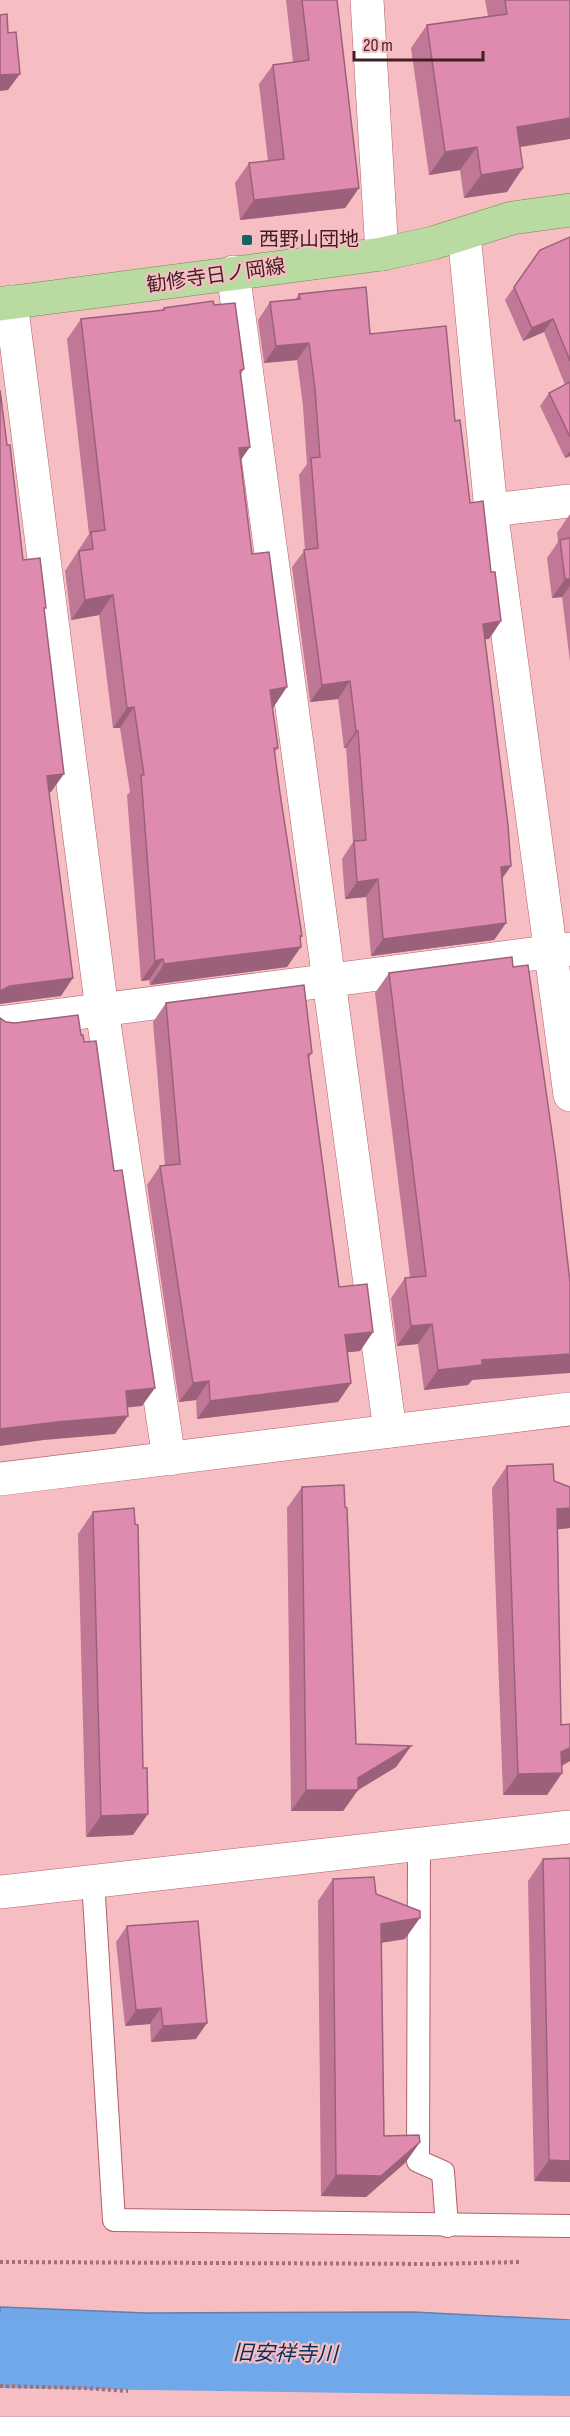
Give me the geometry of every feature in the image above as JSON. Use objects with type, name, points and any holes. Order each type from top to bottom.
[{"type":"main road","name":"勧修寺日ノ岡線","points":[[6,303],[382,254],[464,234],[512,218],[570,210]]},
{"type":"street","points":[[367,0],[382,254]]},
{"type":"street","points":[[464,234],[491,510],[561,950],[570,1095]]},
{"type":"street","points":[[233,272],[390,1431]]},
{"type":"street","points":[[6,303],[102,1010],[169,1459]]},
{"type":"street","points":[[491,510],[570,501]]},
{"type":"street","points":[[0,1023],[561,950]]},
{"type":"street","points":[[0,1479],[570,1409]]},
{"type":"street","points":[[0,1892],[570,1827]]},
{"type":"street","points":[[0,2433],[570,2433]]},
{"type":"lane","points":[[419,1844],[418,2161],[442,2172],[447,2226]]},
{"type":"lane","points":[[93,1881],[114,2220],[570,2226]]},
{"type":"path","points":[[0,2262],[435,2264],[525,2262]]},
{"type":"water","points":[[0,2307],[146,2313],[413,2312],[570,2320],[570,2364],[515,2366],[405,2341],[247,2353],[175,2337],[0,2333]]},
{"type":"building","points":[[302,0],[337,0],[359,188],[254,200],[249,163],[284,159],[273,65],[309,60]]},
{"type":"building","points":[[505,0],[570,0],[570,118],[517,127],[523,168],[481,175],[477,147],[445,152],[427,25],[507,14]]},
{"type":"building","points":[[7,14],[8,33],[16,32],[20,74],[0,75],[0,15]]},
{"type":"building","points":[[570,237],[570,361],[553,319],[532,328],[514,287],[540,250]]},
{"type":"building","points":[[366,287],[370,334],[446,326],[455,421],[460,420],[470,503],[483,501],[491,572],[495,572],[501,621],[483,624],[511,866],[501,867],[506,923],[383,939],[378,879],[357,882],[354,841],[366,840],[358,731],[356,731],[350,681],[322,685],[304,550],[318,548],[311,458],[320,457],[309,343],[276,346],[270,302],[300,299],[299,294]]},
{"type":"building","points":[[213,301],[214,305],[235,303],[244,369],[240,370],[250,447],[239,448],[252,554],[269,552],[287,687],[270,690],[278,748],[274,748],[302,936],[300,936],[301,947],[164,964],[163,959],[155,961],[141,775],[144,775],[134,707],[127,708],[113,595],[85,600],[79,551],[93,549],[91,532],[105,530],[81,319],[164,310],[164,308]]},
{"type":"building","points":[[570,382],[570,437],[549,393]]},
{"type":"building","points":[[0,390],[7,445],[10,445],[23,560],[40,558],[64,774],[47,776],[73,978],[10,986],[0,992]]},
{"type":"building","points":[[570,538],[570,579],[565,579],[560,540]]},
{"type":"building","points":[[512,957],[513,967],[528,965],[556,1161],[570,1282],[570,1354],[482,1360],[482,1365],[438,1370],[432,1324],[411,1326],[405,1278],[426,1276],[389,973]]},
{"type":"building","points":[[304,985],[312,1053],[308,1054],[339,1287],[367,1284],[373,1332],[345,1335],[351,1383],[210,1401],[209,1381],[193,1383],[160,1166],[180,1164],[166,1003]]},
{"type":"building","points":[[78,1015],[84,1042],[96,1041],[114,1171],[122,1170],[155,1388],[126,1391],[128,1416],[0,1429],[0,1018],[6,1022],[15,1023]]},
{"type":"building","points":[[553,1464],[554,1481],[570,1487],[570,1508],[557,1509],[561,1725],[570,1724],[570,1748],[561,1752],[562,1773],[518,1774],[507,1466]]},
{"type":"building","points":[[344,1485],[345,1507],[347,1508],[356,1744],[411,1746],[358,1778],[358,1790],[306,1790],[302,1487]]},
{"type":"building","points":[[134,1508],[135,1524],[138,1525],[143,1768],[147,1768],[148,1814],[101,1816],[93,1512]]},
{"type":"building","points":[[570,1858],[570,2161],[549,2160],[543,1859]]},
{"type":"building","points":[[374,1877],[376,1894],[420,1911],[420,1918],[381,1924],[384,2136],[419,2135],[420,2142],[381,2176],[336,2175],[333,1879]]},
{"type":"building","points":[[198,1921],[207,2023],[163,2026],[161,2008],[136,2010],[127,1926]]},
{"type":"waterway","name":"旧安祥寺川","points":[[0,2350],[570,2358]]},
{"type":"place","name":"西野山団地","points":[[247,240]]}]
